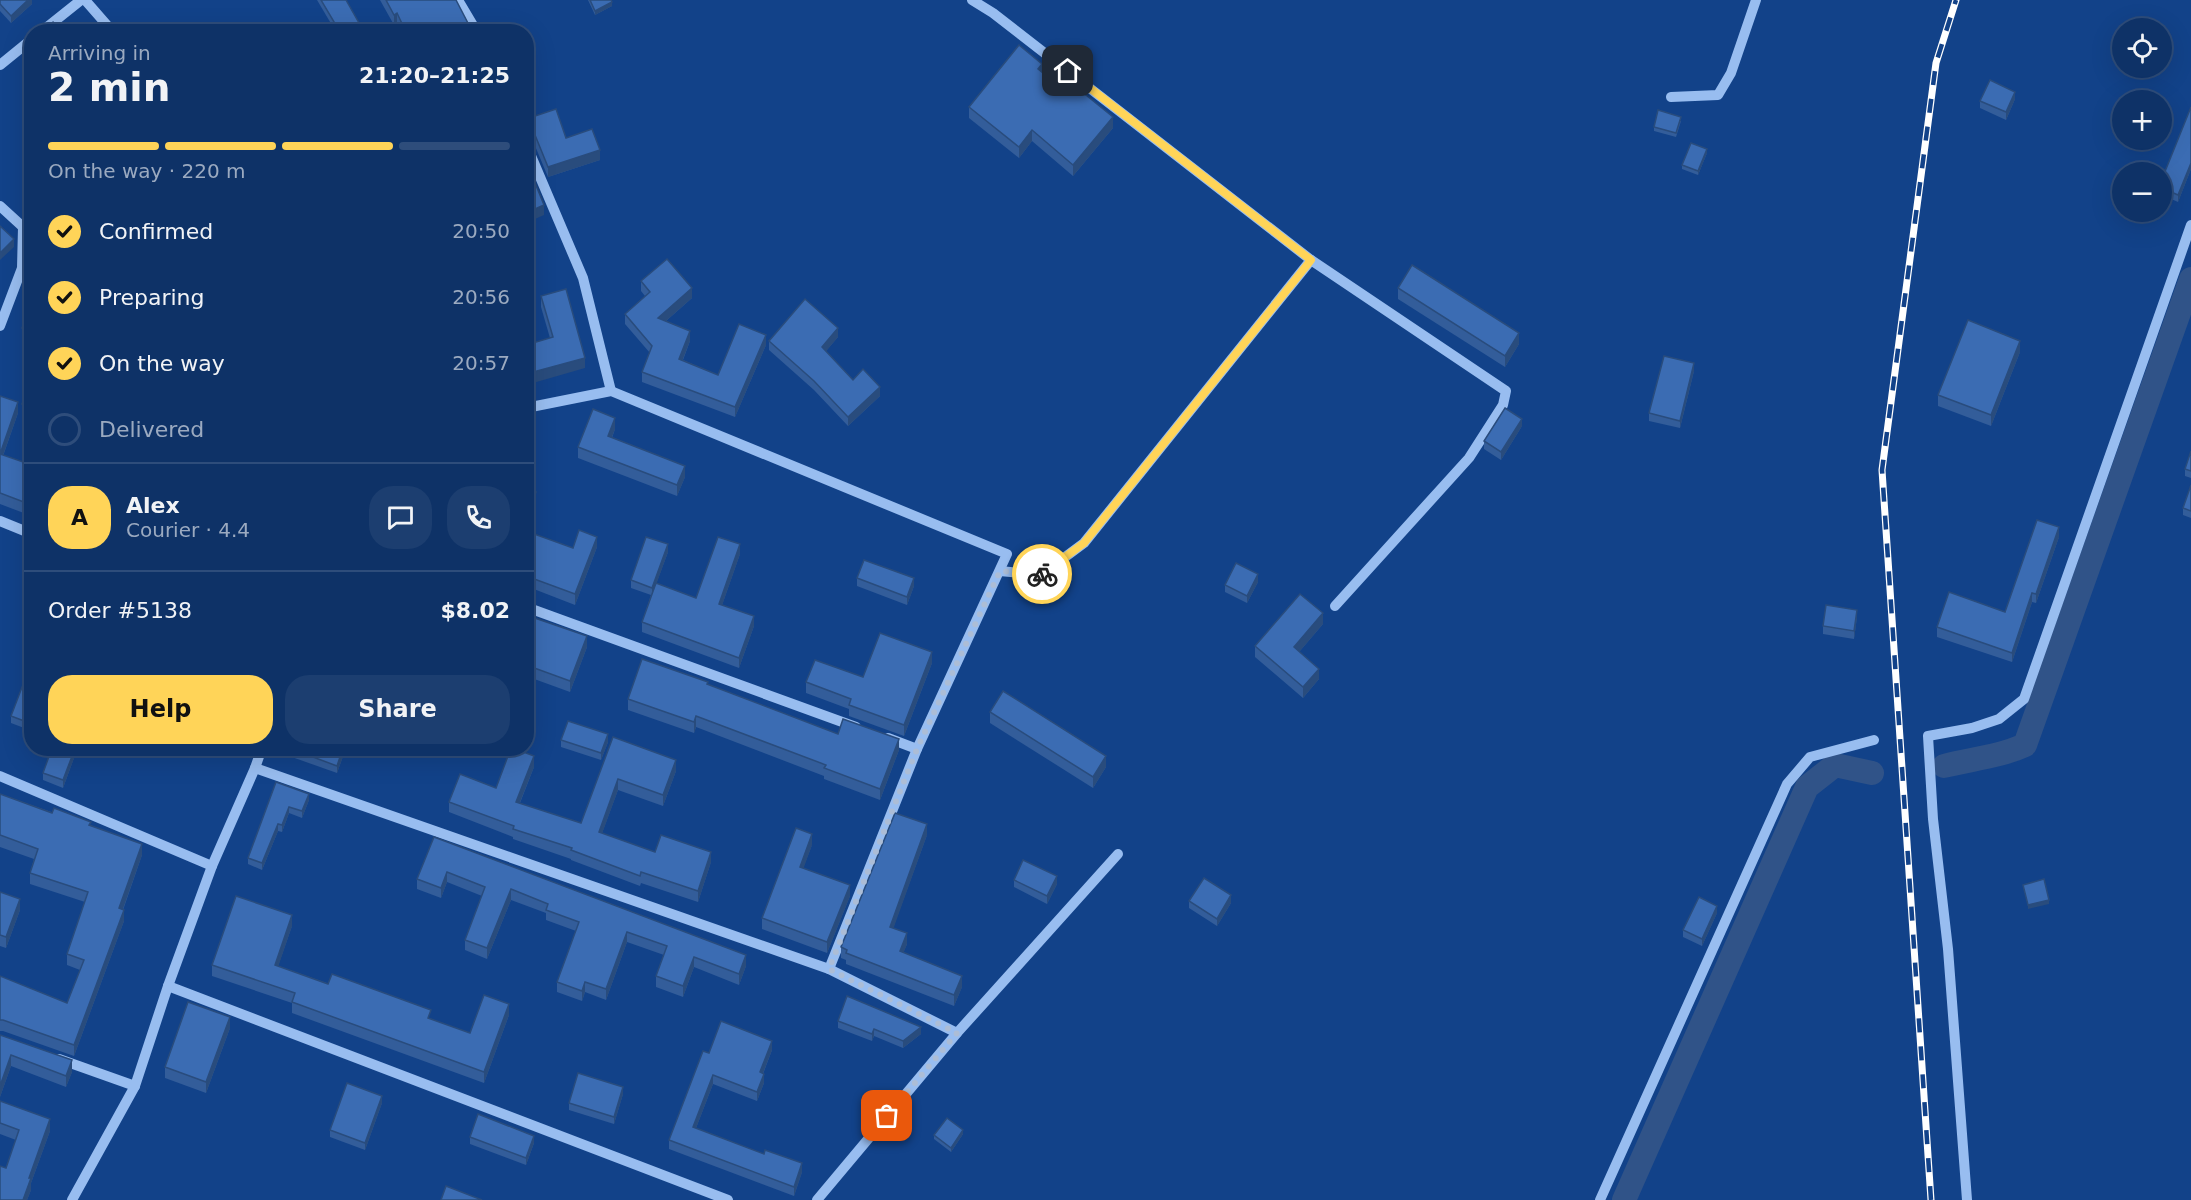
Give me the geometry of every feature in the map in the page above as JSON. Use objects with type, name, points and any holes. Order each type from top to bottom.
[{"type":"street","points":[[51,24],[81,0]]},
{"type":"street","points":[[85,0],[106,24]]},
{"type":"street","points":[[458,0],[472,24]]},
{"type":"street","points":[[972,0],[993,13],[1311,260],[1506,391],[1503,405],[1469,458],[1335,606]]},
{"type":"street","points":[[1671,97],[1718,95],[1731,73],[1756,0]]},
{"type":"street","points":[[0,65],[24,46]]},
{"type":"street","points":[[534,163],[583,278],[611,391]]},
{"type":"street","points":[[0,206],[23,226],[24,237]]},
{"type":"street","points":[[1966,1200],[1948,949],[1933,819],[1928,736],[1972,728],[1999,719],[2024,699],[2191,225]]},
{"type":"street","points":[[1000,571],[1041,575],[1084,543],[1311,260]]},
{"type":"street","points":[[0,326],[24,275]]},
{"type":"street","points":[[534,406],[611,391],[1007,555],[917,749],[829,969]]},
{"type":"street","points":[[0,521],[24,531]]},
{"type":"street","points":[[534,610],[917,749]]},
{"type":"street","points":[[1600,1200],[1787,784],[1810,757],[1874,740]]},
{"type":"street","points":[[72,1200],[135,1086],[168,986],[212,866],[259,756]]},
{"type":"street","points":[[255,768],[829,969],[957,1033]]},
{"type":"street","points":[[0,776],[212,866]]},
{"type":"street","points":[[817,1200],[957,1033],[1118,854]]},
{"type":"street","points":[[168,986],[728,1200]]},
{"type":"street","points":[[45,1054],[135,1086]]},
{"type":"building","points":[[0,0],[28,0],[11,16],[0,4]]},
{"type":"building","points":[[321,0],[346,0],[359,23],[335,24]]},
{"type":"building","points":[[386,0],[456,0],[468,24],[402,24],[397,13],[394,15]]},
{"type":"building","points":[[590,0],[611,0],[612,2],[595,11]]},
{"type":"building","points":[[1019,45],[1042,64],[1038,69],[1069,94],[1076,87],[1113,117],[1073,165],[1032,130],[1019,147],[969,107]]},
{"type":"building","points":[[1990,80],[2015,92],[2006,112],[1980,101]]},
{"type":"building","points":[[2191,107],[2191,163],[2178,195],[2172,192],[2172,162],[2169,162]]},
{"type":"building","points":[[556,109],[566,138],[592,129],[600,150],[548,167],[534,132],[534,116]]},
{"type":"building","points":[[1658,110],[1681,117],[1676,133],[1654,127]]},
{"type":"building","points":[[1691,143],[1707,149],[1698,171],[1682,165]]},
{"type":"building","points":[[534,180],[544,205],[534,209]]},
{"type":"building","points":[[0,226],[14,239],[0,253]]},
{"type":"building","points":[[667,259],[692,288],[658,318],[690,331],[679,359],[718,375],[739,324],[766,335],[735,407],[642,372],[652,346],[625,314],[650,292],[641,281]]},
{"type":"building","points":[[1412,265],[1519,333],[1505,356],[1398,288]]},
{"type":"building","points":[[566,289],[585,358],[534,372],[534,343],[553,337],[541,296]]},
{"type":"building","points":[[805,299],[838,328],[822,347],[853,380],[863,369],[880,387],[848,417],[814,381],[769,341]]},
{"type":"building","points":[[1968,320],[2020,341],[1991,415],[1938,395]]},
{"type":"building","points":[[1664,356],[1694,363],[1680,421],[1649,413]]},
{"type":"building","points":[[0,396],[18,402],[0,454]]},
{"type":"building","points":[[1505,408],[1522,419],[1501,452],[1484,441]]},
{"type":"building","points":[[593,409],[615,418],[608,436],[685,466],[677,485],[578,447]]},
{"type":"building","points":[[2191,451],[2191,471],[2185,469]]},
{"type":"building","points":[[0,454],[24,462],[24,502],[0,493]]},
{"type":"building","points":[[2191,485],[2191,511],[2183,508]]},
{"type":"building","points":[[2037,520],[2059,527],[2036,594],[2032,593],[2012,653],[1937,627],[1949,592],[2005,612]]},
{"type":"building","points":[[579,530],[597,537],[575,594],[534,579],[534,534],[573,548]]},
{"type":"building","points":[[646,537],[668,544],[652,588],[631,580]]},
{"type":"building","points":[[718,537],[740,544],[719,604],[754,616],[739,658],[642,622],[656,583],[696,598]]},
{"type":"building","points":[[864,560],[914,578],[907,597],[857,578]]},
{"type":"building","points":[[1236,563],[1258,574],[1247,596],[1225,585]]},
{"type":"building","points":[[1300,594],[1323,613],[1294,647],[1319,669],[1303,687],[1255,646]]},
{"type":"building","points":[[1826,605],[1857,610],[1854,631],[1823,626]]},
{"type":"building","points":[[534,618],[587,636],[570,681],[534,668]]},
{"type":"building","points":[[880,633],[932,652],[904,725],[849,705],[851,699],[806,682],[815,660],[863,677]]},
{"type":"building","points":[[642,659],[708,682],[707,684],[838,734],[843,719],[899,739],[880,789],[824,768],[826,765],[696,716],[694,722],[628,699]]},
{"type":"building","points":[[24,682],[24,721],[11,716]]},
{"type":"building","points":[[1003,691],[1106,756],[1093,777],[990,712]]},
{"type":"building","points":[[568,721],[608,734],[601,753],[561,740]]},
{"type":"building","points":[[613,737],[676,760],[663,795],[618,779],[599,832],[655,852],[661,835],[711,852],[698,891],[641,872],[640,876],[571,850],[572,848],[513,829],[514,826],[449,802],[460,774],[496,788],[508,756],[534,756],[516,802],[581,823]]},
{"type":"building","points":[[49,756],[72,756],[63,780],[43,773]]},
{"type":"building","points":[[310,756],[340,756],[337,766]]},
{"type":"building","points":[[276,782],[309,794],[302,811],[289,807],[282,825],[278,824],[262,863],[248,858]]},
{"type":"building","points":[[0,794],[52,813],[54,808],[91,822],[89,825],[142,844],[119,908],[124,910],[74,1045],[0,1020],[0,976],[67,1003],[84,960],[67,954],[88,892],[30,873],[38,849],[0,835]]},
{"type":"building","points":[[895,813],[927,824],[890,927],[907,933],[900,951],[962,976],[954,995],[846,953],[847,950],[841,947]]},
{"type":"building","points":[[796,828],[812,834],[800,867],[850,885],[827,942],[762,918]]},
{"type":"building","points":[[434,837],[746,955],[739,974],[694,957],[683,986],[656,976],[667,946],[627,932],[606,989],[585,982],[582,991],[557,982],[579,922],[546,910],[548,904],[511,889],[487,948],[465,940],[485,887],[447,872],[441,888],[417,879]]},
{"type":"building","points":[[1023,860],[1057,876],[1047,896],[1014,880]]},
{"type":"building","points":[[1204,878],[1231,895],[1217,919],[1189,901]]},
{"type":"building","points":[[2044,879],[2049,900],[2028,905],[2023,885]]},
{"type":"building","points":[[0,892],[20,899],[6,937],[0,935]]},
{"type":"building","points":[[236,896],[292,915],[275,965],[328,984],[332,974],[431,1010],[428,1018],[470,1033],[484,995],[509,1004],[484,1072],[292,1002],[295,993],[212,965]]},
{"type":"building","points":[[1699,897],[1717,906],[1702,939],[1683,930]]},
{"type":"building","points":[[847,996],[921,1027],[903,1041],[874,1029],[872,1034],[838,1021]]},
{"type":"building","points":[[188,1002],[230,1017],[206,1082],[165,1067]]},
{"type":"building","points":[[721,1021],[772,1041],[760,1072],[764,1074],[757,1092],[713,1075],[693,1127],[764,1154],[765,1150],[802,1163],[794,1187],[669,1140],[703,1051],[709,1053]]},
{"type":"building","points":[[0,1035],[72,1060],[66,1076],[11,1055],[0,1086]]},
{"type":"building","points":[[578,1073],[623,1087],[614,1117],[569,1103]]},
{"type":"building","points":[[347,1083],[382,1096],[365,1143],[330,1130]]},
{"type":"building","points":[[0,1101],[50,1119],[23,1200],[0,1200],[0,1166],[6,1168],[19,1130],[0,1123]]},
{"type":"building","points":[[478,1114],[534,1136],[526,1158],[470,1137]]},
{"type":"building","points":[[947,1118],[963,1130],[951,1148],[934,1135]]},
{"type":"building","points":[[446,1186],[482,1200],[441,1200]]},
{"type":"waterway","points":[[1944,766],[1995,755],[2025,745],[2191,279]]},
{"type":"waterway","points":[[1624,1200],[1807,787],[1835,765],[1872,773]]},
{"type":"railway","points":[[1931,1200],[1882,470],[1936,63],[1956,0]]},
{"type":"way so far","points":[[887,1116],[957,1033],[829,969],[917,749],[1000,571],[1042,574]]},
{"type":"route","points":[[1042,574],[1084,543],[1311,260],[1068,71]]}]
